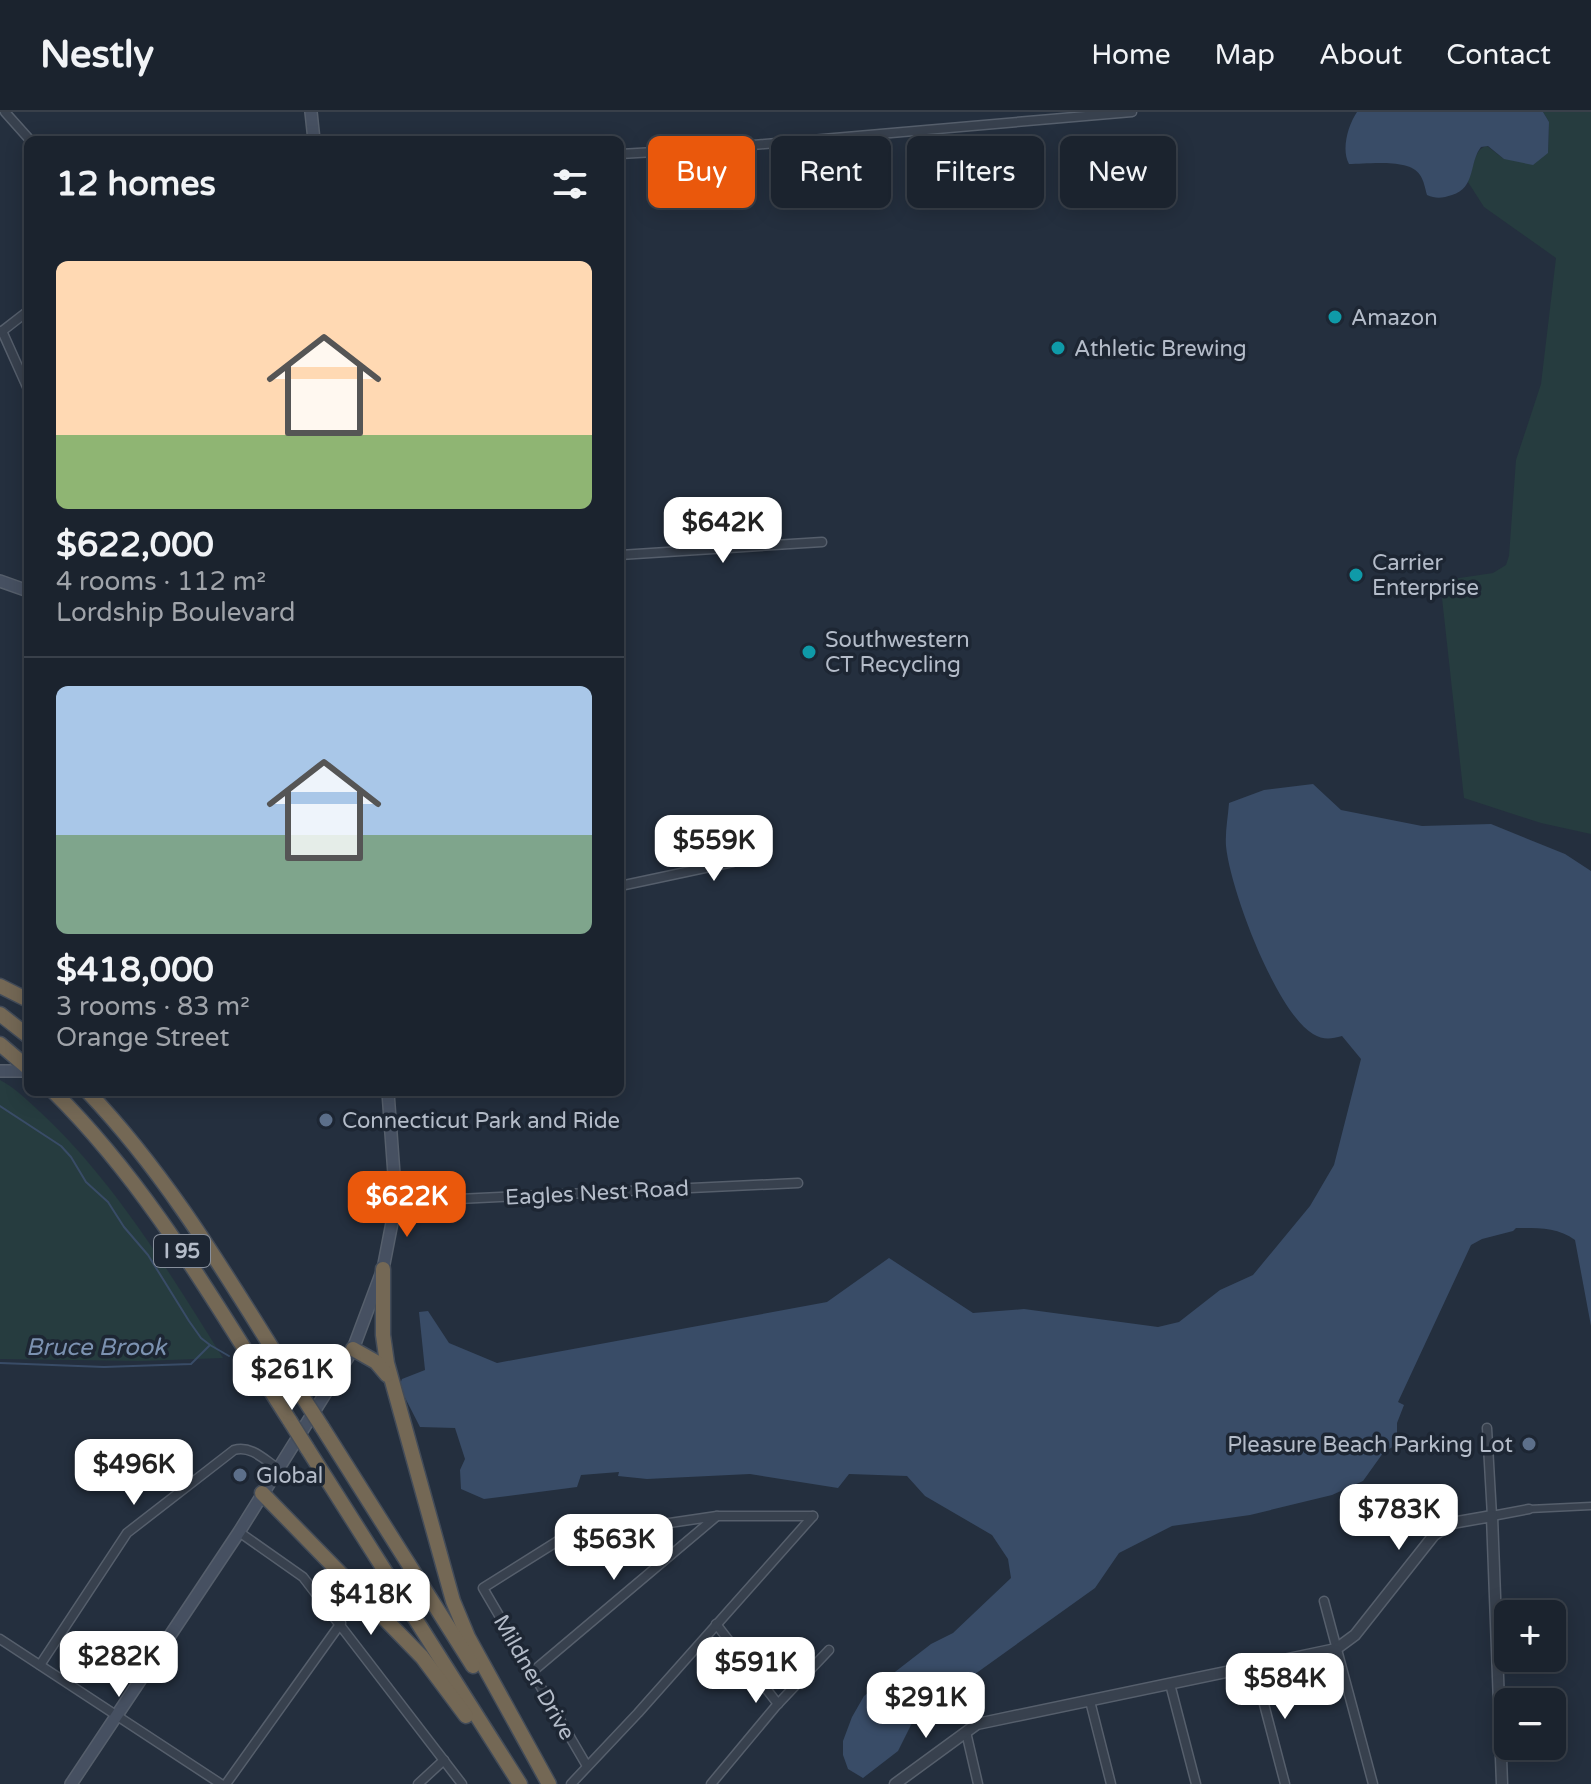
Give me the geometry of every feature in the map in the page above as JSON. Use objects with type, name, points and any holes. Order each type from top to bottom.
[{"type":"highway","points":[[0,986],[24,998]]},
{"type":"highway","points":[[0,1014],[24,1033]]},
{"type":"highway","points":[[4,1047],[24,1066]]},
{"type":"highway","name":"I 95","points":[[58,1096],[103,1143],[148,1200],[519,1784]]},
{"type":"highway","name":"I 95","points":[[92,1096],[166,1186],[549,1784]]},
{"type":"highway","points":[[383,1269],[383,1335],[391,1382],[458,1614],[474,1649],[549,1784]]},
{"type":"highway","points":[[353,1349],[380,1365],[391,1382]]},
{"type":"highway","points":[[262,1493],[422,1657],[519,1784]]},
{"type":"main road","points":[[311,112],[314,136]]},
{"type":"main road","points":[[0,581],[24,590]]},
{"type":"main road","points":[[0,1071],[24,1070]]},
{"type":"main road","points":[[71,1784],[239,1532],[353,1349],[383,1269],[396,1202],[388,1096]]},
{"type":"street","points":[[5,112],[26,136]]},
{"type":"street","points":[[624,154],[1132,112]]},
{"type":"street","points":[[24,314],[1,332],[24,381]]},
{"type":"street","points":[[624,555],[822,542]]},
{"type":"street","points":[[624,885],[733,862]]},
{"type":"street","name":"Eagles Nest Road","points":[[396,1202],[798,1183]]},
{"type":"street","points":[[1487,1428],[1502,1784]]},
{"type":"street","points":[[40,1665],[127,1533],[234,1450],[252,1451],[277,1468]]},
{"type":"street","points":[[895,1784],[977,1724],[1336,1649],[1355,1635],[1434,1535],[1452,1523],[1529,1509],[1591,1506]]},
{"type":"street","points":[[532,1672],[717,1516],[813,1516],[571,1784]]},
{"type":"street","name":"Mildner Drive","points":[[587,1766],[483,1588],[561,1539],[717,1516]]},
{"type":"street","points":[[239,1532],[303,1577],[462,1784]]},
{"type":"street","points":[[1324,1601],[1373,1784]]},
{"type":"street","points":[[0,1639],[223,1784],[341,1623]]},
{"type":"street","points":[[716,1624],[778,1704]]},
{"type":"street","points":[[711,1784],[778,1704],[829,1650]]},
{"type":"street","points":[[1254,1666],[1285,1784]]},
{"type":"street","points":[[1170,1684],[1196,1784]]},
{"type":"street","points":[[1090,1701],[1111,1784]]},
{"type":"street","points":[[966,1732],[978,1784]]},
{"type":"street","points":[[418,1784],[444,1760]]},
{"type":"green space","points":[[1543,112],[1591,112],[1591,834],[1541,823],[1464,798],[1441,589],[1446,580],[1493,573],[1506,565],[1509,556],[1516,460],[1541,384],[1556,258],[1484,207],[1468,182],[1479,151],[1487,146],[1504,159],[1548,153],[1549,122]]},
{"type":"green space","points":[[0,1080],[39,1111],[92,1167],[139,1228],[223,1358],[142,1361],[0,1359]]},
{"type":"water","points":[[1357,112],[1543,112],[1549,122],[1548,153],[1533,165],[1504,159],[1488,146],[1481,147],[1465,187],[1452,195],[1433,197],[1427,195],[1420,175],[1407,166],[1349,164],[1347,138]]},
{"type":"water","points":[[1313,784],[1341,810],[1422,826],[1491,824],[1565,854],[1591,871],[1591,1326],[1575,1240],[1554,1230],[1516,1228],[1471,1245],[1398,1402],[1404,1405],[1397,1423],[1397,1444],[1383,1453],[1363,1481],[1332,1495],[1250,1515],[1172,1526],[1119,1553],[1095,1588],[915,1717],[898,1751],[863,1778],[848,1769],[843,1755],[843,1741],[852,1717],[864,1696],[931,1644],[953,1633],[1011,1578],[1008,1559],[992,1535],[925,1496],[907,1476],[849,1474],[838,1488],[750,1474],[647,1479],[618,1476],[619,1472],[581,1475],[577,1487],[484,1499],[461,1489],[460,1470],[465,1459],[455,1428],[420,1427],[399,1386],[402,1379],[425,1370],[419,1312],[428,1311],[449,1343],[497,1363],[827,1302],[889,1258],[973,1313],[1024,1309],[1158,1327],[1179,1322],[1220,1290],[1253,1275],[1310,1206],[1334,1165],[1361,1059],[1342,1036],[1331,1038],[1313,1034],[1284,1001],[1270,976],[1246,919],[1229,866],[1226,841],[1229,803],[1264,790]]},
{"type":"waterway","points":[[0,1106],[61,1146],[71,1157],[86,1182],[108,1202],[148,1255],[189,1321],[210,1345]]},
{"type":"waterway","name":"Bruce Brook","points":[[0,1363],[104,1367],[191,1364],[210,1345],[229,1356]]},
{"type":"waterway","name":"Bruce Brook","points":[[293,1346],[332,1355]]},
{"type":"place","name":"Amazon","points":[[1335,317]]},
{"type":"place","name":"Athletic Brewing","points":[[1058,348]]},
{"type":"place","name":"Carrier Enterprise","points":[[1356,575]]},
{"type":"place","name":"Southwestern CT Recycling","points":[[809,652]]},
{"type":"place","name":"Connecticut Park and Ride","points":[[326,1120]]},
{"type":"place","name":"Pleasure Beach Parking Lot","points":[[1529,1444]]},
{"type":"place","name":"Global","points":[[240,1475]]}]
